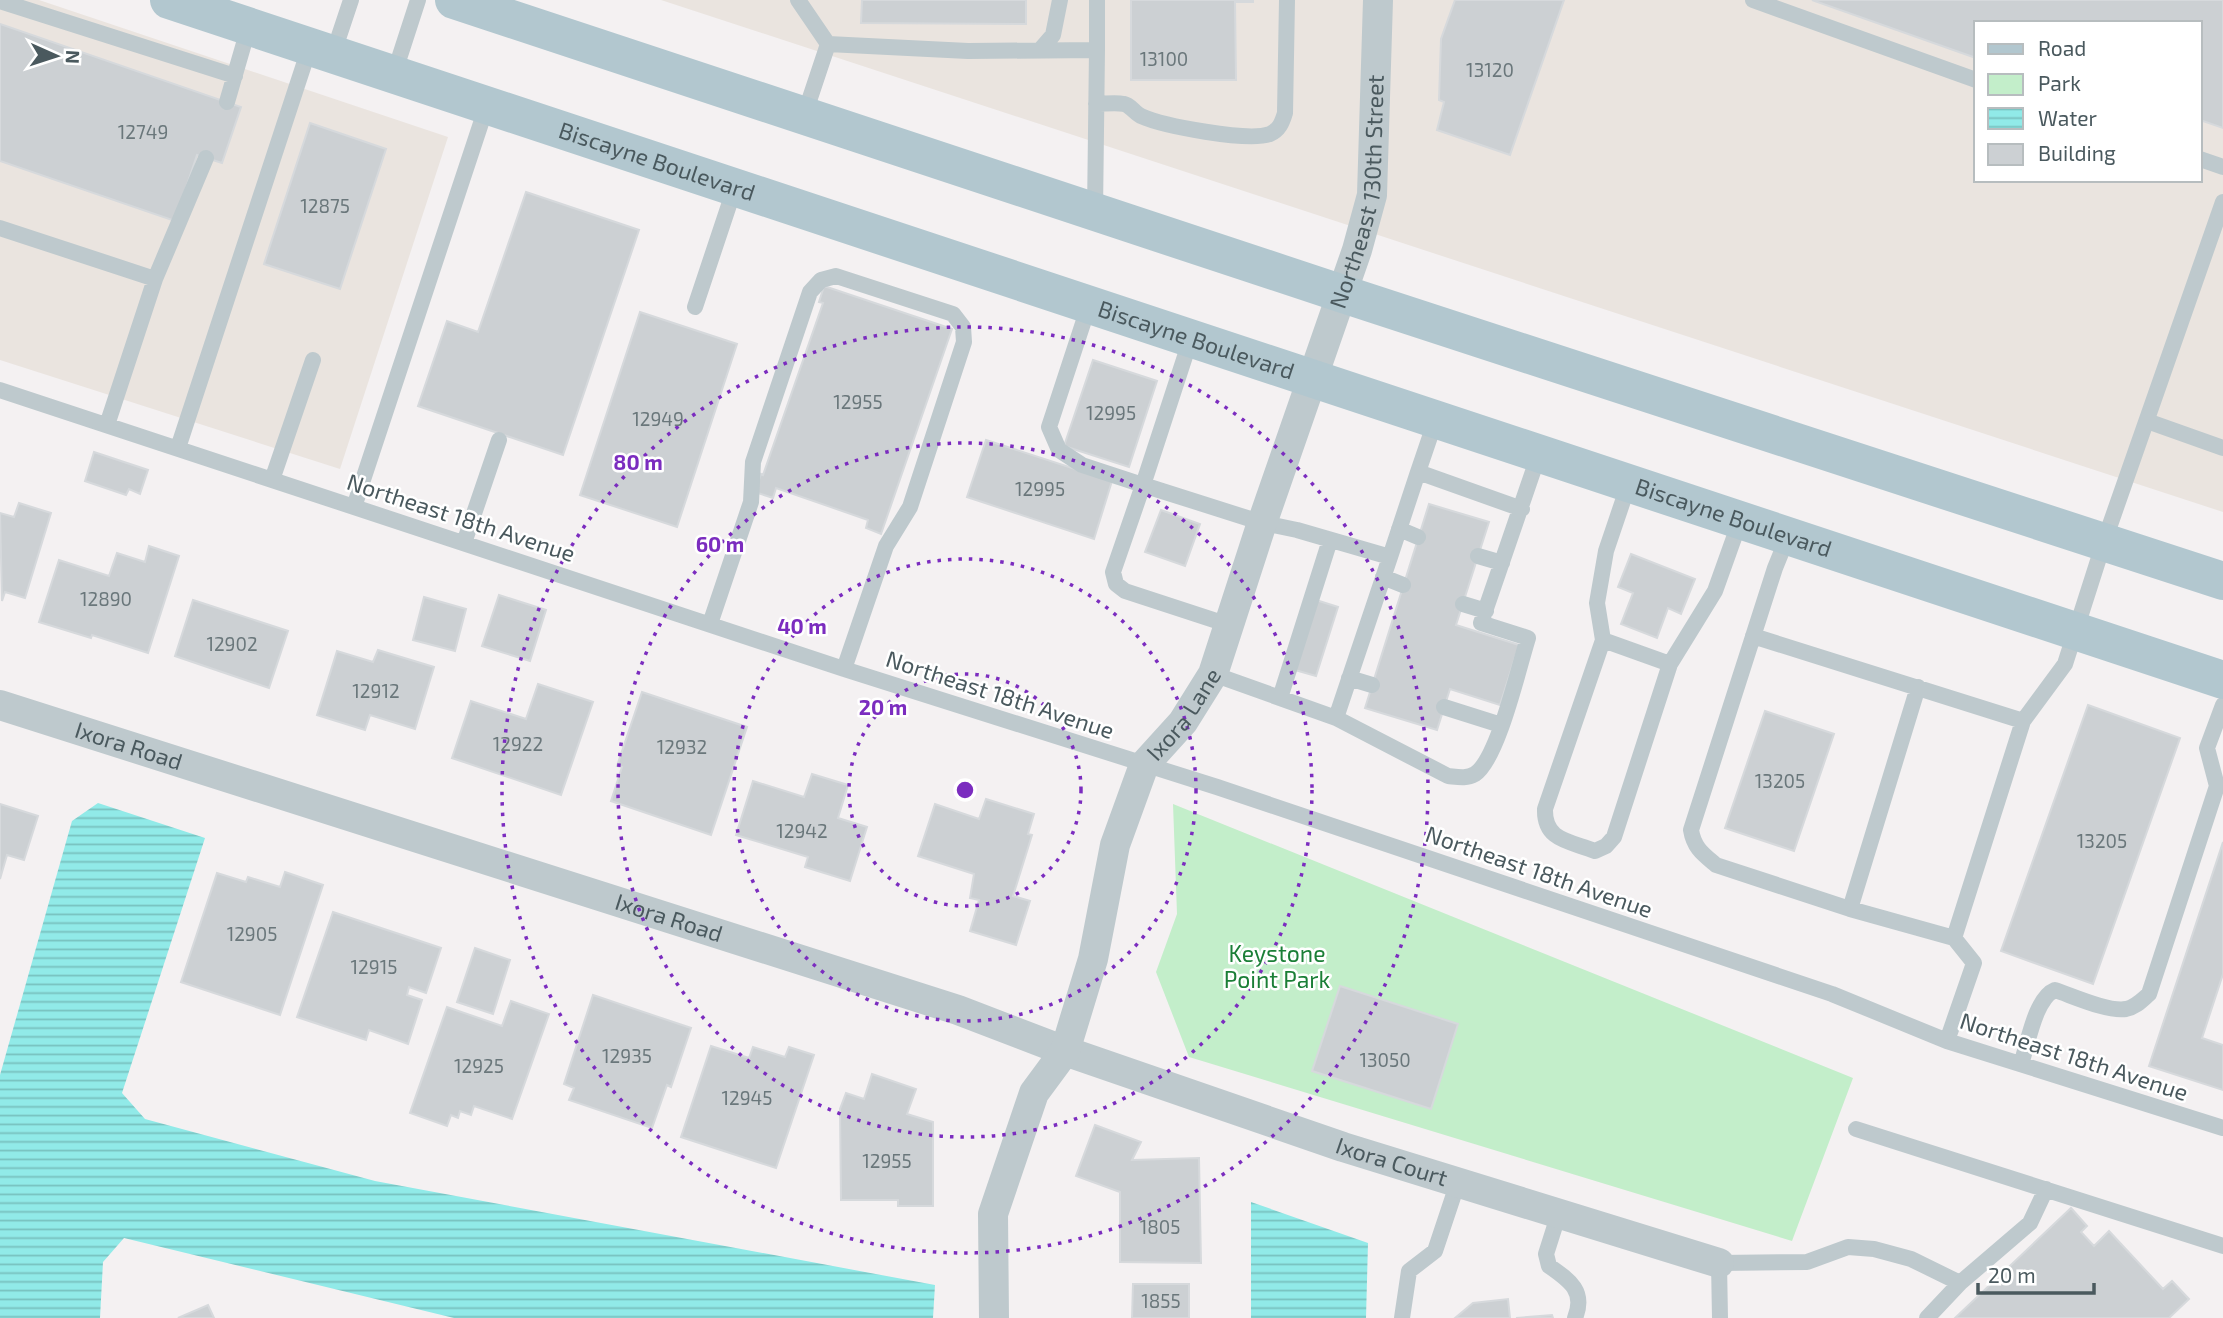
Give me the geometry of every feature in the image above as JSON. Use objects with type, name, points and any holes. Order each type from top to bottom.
[{"type":"main road","name":"Biscayne Boulevard","points":[[169,0],[2223,680]]},
{"type":"main road","points":[[454,0],[2223,581]]},
{"type":"street","name":"Northeast 130th Street","points":[[1312,379],[1343,294],[1372,195],[1378,0]]},
{"type":"street","name":"Ixora Lane","points":[[1065,1051],[1093,959],[1115,845],[1144,765],[1183,722],[1213,674],[1312,379]]},
{"type":"street","name":"Ixora Road","points":[[0,705],[958,1010],[1065,1051]]},
{"type":"street","name":"Ixora Court","points":[[1065,1051],[1343,1147],[1719,1263]]},
{"type":"street","points":[[994,1318],[993,1213],[1034,1093],[1065,1051]]},
{"type":"lane","points":[[178,449],[321,50],[351,0]]},
{"type":"lane","points":[[394,74],[418,0]]},
{"type":"lane","points":[[798,0],[828,44]]},
{"type":"lane","points":[[1040,50],[1052,35],[1060,0]]},
{"type":"lane","points":[[1095,212],[1097,0]]},
{"type":"lane","points":[[1096,104],[1126,104],[1139,115],[1160,122],[1216,133],[1257,137],[1272,134],[1281,125],[1285,113],[1287,0]]},
{"type":"lane","points":[[1753,0],[1974,79]]},
{"type":"lane","points":[[0,1],[235,76]]},
{"type":"lane","points":[[227,102],[249,26]]},
{"type":"lane","points":[[804,116],[828,44]]},
{"type":"lane","points":[[828,44],[968,51],[1097,50]]},
{"type":"lane","points":[[354,507],[487,105]]},
{"type":"lane","points":[[107,425],[155,279],[206,158]]},
{"type":"lane","points":[[2202,160],[2223,167]]},
{"type":"lane","points":[[695,307],[735,187]]},
{"type":"lane","points":[[1954,938],[2022,720],[2065,664],[2104,542],[2223,202]]},
{"type":"lane","points":[[0,228],[155,279]]},
{"type":"lane","points":[[710,624],[751,502],[753,462],[810,292],[821,280],[836,276],[953,314],[963,327],[964,342],[910,507],[886,546],[844,669]]},
{"type":"lane","points":[[1089,305],[1049,427],[1059,450],[1082,465],[1143,485],[1263,523],[1390,557]]},
{"type":"lane","points":[[1191,338],[1113,572],[1116,584],[1125,591],[1229,625]]},
{"type":"lane","points":[[272,480],[313,360]]},
{"type":"lane","name":"Northeast 18th Avenue","points":[[0,390],[844,669],[1144,765],[1832,995],[1947,1041],[2223,1128]]},
{"type":"lane","points":[[1336,718],[1436,419]]},
{"type":"lane","points":[[2147,421],[2223,448]]},
{"type":"lane","points":[[464,543],[499,440]]},
{"type":"lane","points":[[1213,674],[1336,718],[1448,776],[1466,778],[1483,766],[1491,752],[1528,638],[1481,623],[1539,454]]},
{"type":"lane","points":[[1418,472],[1522,509]]},
{"type":"lane","points":[[1629,483],[1606,551],[1597,603],[1603,640],[1545,809],[1545,824],[1552,835],[1595,851],[1606,846],[1614,837],[1671,664],[1715,591],[1740,520]]},
{"type":"lane","points":[[1399,529],[1418,537]]},
{"type":"lane","points":[[1788,536],[1691,830],[1693,843],[1716,865],[1850,909],[1954,938],[1974,963],[1947,1041]]},
{"type":"lane","points":[[1280,698],[1330,540]]},
{"type":"lane","points":[[1478,556],[1502,563]]},
{"type":"lane","points":[[1383,577],[1403,585]]},
{"type":"lane","points":[[1463,604],[1486,611]]},
{"type":"lane","points":[[1753,636],[2022,720]]},
{"type":"lane","points":[[1603,640],[1671,664]]},
{"type":"lane","points":[[1349,678],[1371,685]]},
{"type":"lane","points":[[1850,909],[1918,687]]},
{"type":"lane","points":[[2021,1064],[2040,1003],[2047,994],[2055,990],[2115,1009],[2126,1009],[2137,1005],[2149,994],[2217,786],[2207,748],[2223,705]]},
{"type":"lane","points":[[1444,707],[1501,725]]},
{"type":"lane","points":[[1856,1129],[2223,1246]]},
{"type":"lane","points":[[1402,1318],[1409,1271],[1417,1262],[1435,1251],[1458,1182]]},
{"type":"lane","points":[[1927,1318],[1960,1283],[2030,1223],[2046,1189]]},
{"type":"lane","points":[[1559,1213],[1546,1254],[1549,1266],[1572,1282],[1578,1295],[1575,1318]]},
{"type":"lane","points":[[1720,1318],[1719,1263],[1807,1262],[1848,1247],[1874,1249],[1912,1259],[1960,1283]]},
{"type":"shaded area","points":[[0,0],[39,0],[448,137],[340,469],[0,360]]},
{"type":"shaded area","points":[[661,0],[2223,0],[2223,512]]},
{"type":"green space","name":"Keystone Point Park","points":[[1173,804],[1853,1078],[1792,1241],[1189,1057],[1156,972],[1177,914]]},
{"type":"water","points":[[98,803],[205,838],[122,1093],[145,1119],[375,1181],[935,1285],[933,1318],[454,1318],[124,1238],[103,1262],[100,1318],[0,1318],[0,1075],[72,821]]},
{"type":"water","points":[[1251,1202],[1368,1243],[1366,1318],[1251,1318]]},
{"type":"building","points":[[862,0],[1026,0],[1026,24],[861,23]]},
{"type":"building","points":[[1131,0],[1253,0],[1235,2],[1236,80],[1131,80]]},
{"type":"building","points":[[1455,0],[1564,0],[1510,155],[1437,130],[1444,102],[1439,100],[1441,39]]},
{"type":"building","points":[[1812,0],[2223,0],[2223,128],[2202,121],[2202,21],[1974,21],[1974,57]]},
{"type":"building","points":[[0,24],[241,107],[222,163],[197,155],[175,221],[0,161]]},
{"type":"building","points":[[310,123],[386,149],[340,289],[264,264]]},
{"type":"building","points":[[526,192],[639,230],[563,455],[418,406],[447,321],[478,332]]},
{"type":"building","points":[[824,286],[952,329],[881,534],[866,528],[868,520],[776,488],[773,498],[755,492],[823,303],[819,302]]},
{"type":"building","points":[[640,312],[737,344],[677,527],[580,495]]},
{"type":"building","points":[[1093,360],[1157,381],[1129,467],[1064,446]]},
{"type":"building","points":[[986,440],[1112,481],[1094,539],[967,497]]},
{"type":"building","points":[[94,452],[148,470],[140,494],[129,489],[126,495],[85,481]]},
{"type":"building","points":[[19,503],[51,513],[25,598],[5,592],[2,601],[0,513],[14,517]]},
{"type":"building","points":[[1429,504],[1489,522],[1456,625],[1519,645],[1500,705],[1450,689],[1437,730],[1365,708]]},
{"type":"building","points":[[1161,510],[1200,524],[1185,566],[1145,552]]},
{"type":"building","points":[[149,546],[179,556],[148,653],[39,622],[59,560],[109,576],[117,553],[145,562]]},
{"type":"building","points":[[1631,554],[1695,579],[1681,614],[1668,608],[1657,638],[1621,624],[1633,593],[1618,587]]},
{"type":"building","points":[[499,595],[546,610],[530,661],[482,646]]},
{"type":"building","points":[[424,597],[466,609],[455,651],[413,640]]},
{"type":"building","points":[[193,600],[288,631],[269,688],[175,656]]},
{"type":"building","points":[[1316,600],[1338,607],[1316,676],[1295,670]]},
{"type":"building","points":[[378,650],[434,667],[415,729],[370,715],[365,730],[317,715],[337,651],[373,662]]},
{"type":"building","points":[[538,684],[593,702],[561,795],[452,758],[471,701],[526,719]]},
{"type":"building","points":[[642,692],[747,727],[711,835],[611,801],[622,767],[617,766]]},
{"type":"building","points":[[2088,705],[2180,738],[2093,984],[2001,951]]},
{"type":"building","points":[[1765,711],[1834,734],[1794,851],[1725,828]]},
{"type":"building","points":[[812,774],[848,785],[838,818],[867,827],[850,881],[805,867],[808,857],[736,835],[753,781],[804,797]]},
{"type":"building","points":[[986,799],[1034,814],[1028,834],[1032,835],[1013,896],[1030,901],[1016,945],[970,931],[979,900],[970,898],[974,874],[918,856],[935,804],[979,819]]},
{"type":"building","points":[[0,804],[38,816],[24,860],[7,855],[0,879]]},
{"type":"building","points":[[2223,842],[2223,974],[2202,1038],[2223,1045],[2223,1090],[2149,1066]]},
{"type":"building","points":[[285,872],[323,885],[280,1015],[181,982],[217,873],[246,882],[248,877],[280,887]]},
{"type":"building","points":[[333,912],[441,948],[426,993],[409,987],[407,995],[422,1000],[408,1044],[369,1030],[366,1040],[297,1017]]},
{"type":"building","points":[[475,948],[510,960],[493,1014],[457,1002]]},
{"type":"building","points":[[1340,986],[1458,1024],[1431,1109],[1312,1071]]},
{"type":"building","points":[[593,995],[691,1028],[671,1087],[667,1085],[652,1128],[569,1100],[574,1088],[564,1084]]},
{"type":"building","points":[[511,1001],[549,1014],[512,1119],[474,1106],[471,1115],[460,1111],[458,1118],[451,1115],[447,1126],[410,1113],[447,1007],[502,1026]]},
{"type":"building","points":[[711,1046],[749,1058],[753,1047],[785,1057],[789,1047],[814,1055],[776,1168],[681,1137]]},
{"type":"building","points":[[872,1074],[916,1089],[907,1114],[933,1122],[933,1206],[898,1206],[898,1200],[841,1200],[840,1109],[846,1093],[864,1099]]},
{"type":"building","points":[[1095,1125],[1141,1142],[1132,1160],[1199,1158],[1201,1263],[1120,1262],[1120,1192],[1076,1176]]},
{"type":"building","points":[[2071,1208],[2087,1226],[2081,1232],[2094,1246],[2109,1231],[2163,1289],[2172,1281],[2189,1299],[2169,1318],[1955,1318]]},
{"type":"building","points":[[1133,1284],[1189,1284],[1189,1318],[1132,1318]]},
{"type":"building","points":[[1508,1299],[1510,1318],[1455,1318],[1473,1303]]},
{"type":"building","points":[[208,1305],[214,1318],[178,1318]]},
{"type":"building","points":[[1552,1315],[1553,1318],[1516,1318]]}]
